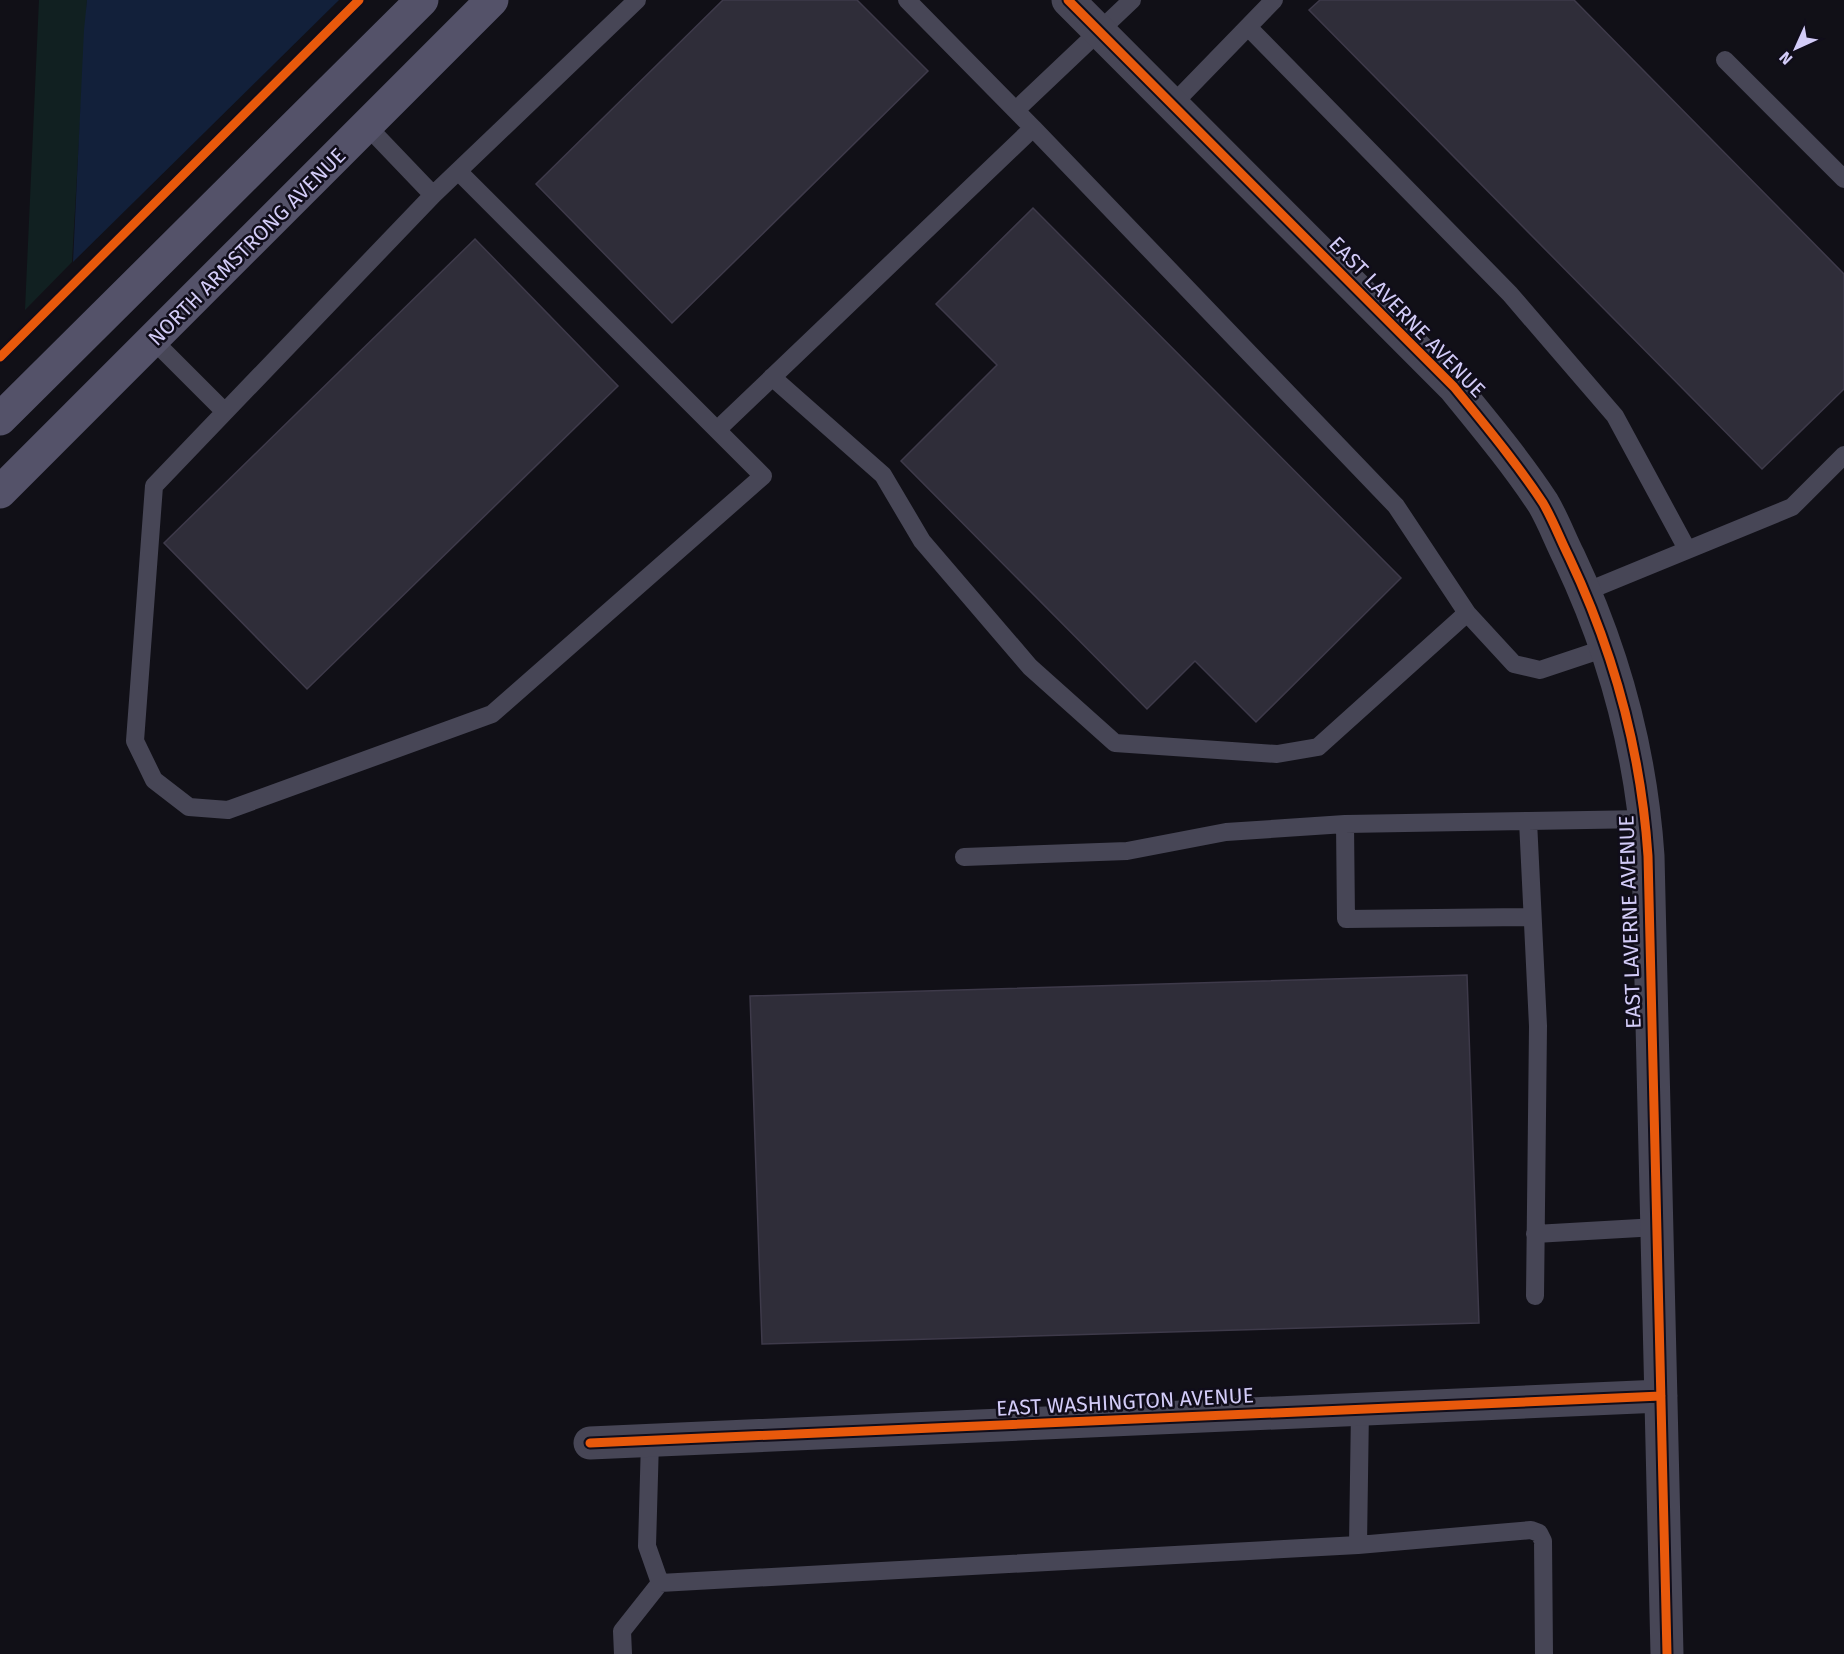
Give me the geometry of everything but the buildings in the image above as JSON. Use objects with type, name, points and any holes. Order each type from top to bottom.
[{"type":"street","points":[[0,419],[422,0]]},
{"type":"street","name":"NORTH ARMSTRONG AVENUE","points":[[0,492],[492,0]]},
{"type":"street","name":"EAST LAVERNE AVENUE","points":[[1068,0],[1454,387],[1500,444],[1544,505],[1585,592],[1606,648],[1630,732],[1646,819],[1667,1654]]},
{"type":"street","name":"EAST WASHINGTON AVENUE","points":[[590,1443],[1661,1396]]},
{"type":"lane","points":[[458,171],[763,476],[492,714],[228,810],[189,807],[154,780],[135,741],[154,486],[433,195],[458,171],[637,0]]},
{"type":"lane","points":[[907,0],[1016,110],[1396,506],[1467,613],[1514,664],[1540,670],[1606,648]]},
{"type":"lane","points":[[1016,110],[1132,0]]},
{"type":"lane","points":[[1173,104],[1274,0]]},
{"type":"lane","points":[[1248,27],[1510,294],[1615,416],[1687,549]]},
{"type":"lane","points":[[1725,60],[1842,174]]},
{"type":"lane","points":[[367,126],[433,195]]},
{"type":"lane","points":[[717,430],[1033,128]]},
{"type":"lane","points":[[154,340],[225,412]]},
{"type":"lane","points":[[772,377],[883,475],[922,541],[1030,667],[1115,743],[1277,754],[1318,747],[1467,613]]},
{"type":"lane","points":[[1585,592],[1791,507],[1844,455]]},
{"type":"lane","points":[[964,856],[1127,850],[1226,832],[1345,824],[1646,819]]},
{"type":"lane","points":[[1528,821],[1538,1026],[1535,1296]]},
{"type":"lane","points":[[1345,824],[1347,919],[1532,917]]},
{"type":"lane","points":[[1535,1234],[1657,1227]]},
{"type":"lane","points":[[1358,1545],[1360,1409]]},
{"type":"lane","points":[[650,1440],[647,1546],[660,1583]]},
{"type":"lane","points":[[623,1654],[622,1631],[660,1583],[1358,1545],[1531,1530],[1539,1533],[1543,1541],[1544,1654]]},
{"type":"shaded area","points":[[39,0],[87,0],[72,262],[25,310]]},
{"type":"water","points":[[87,0],[339,0],[73,262],[84,30]]},
{"type":"cycle path","points":[[0,357],[359,0]]},
{"type":"cycle path","points":[[1068,0],[1454,387],[1511,458],[1543,503],[1585,592],[1599,628],[1632,740],[1648,856],[1667,1654]]},
{"type":"cycle path","points":[[590,1443],[1661,1396]]}]
